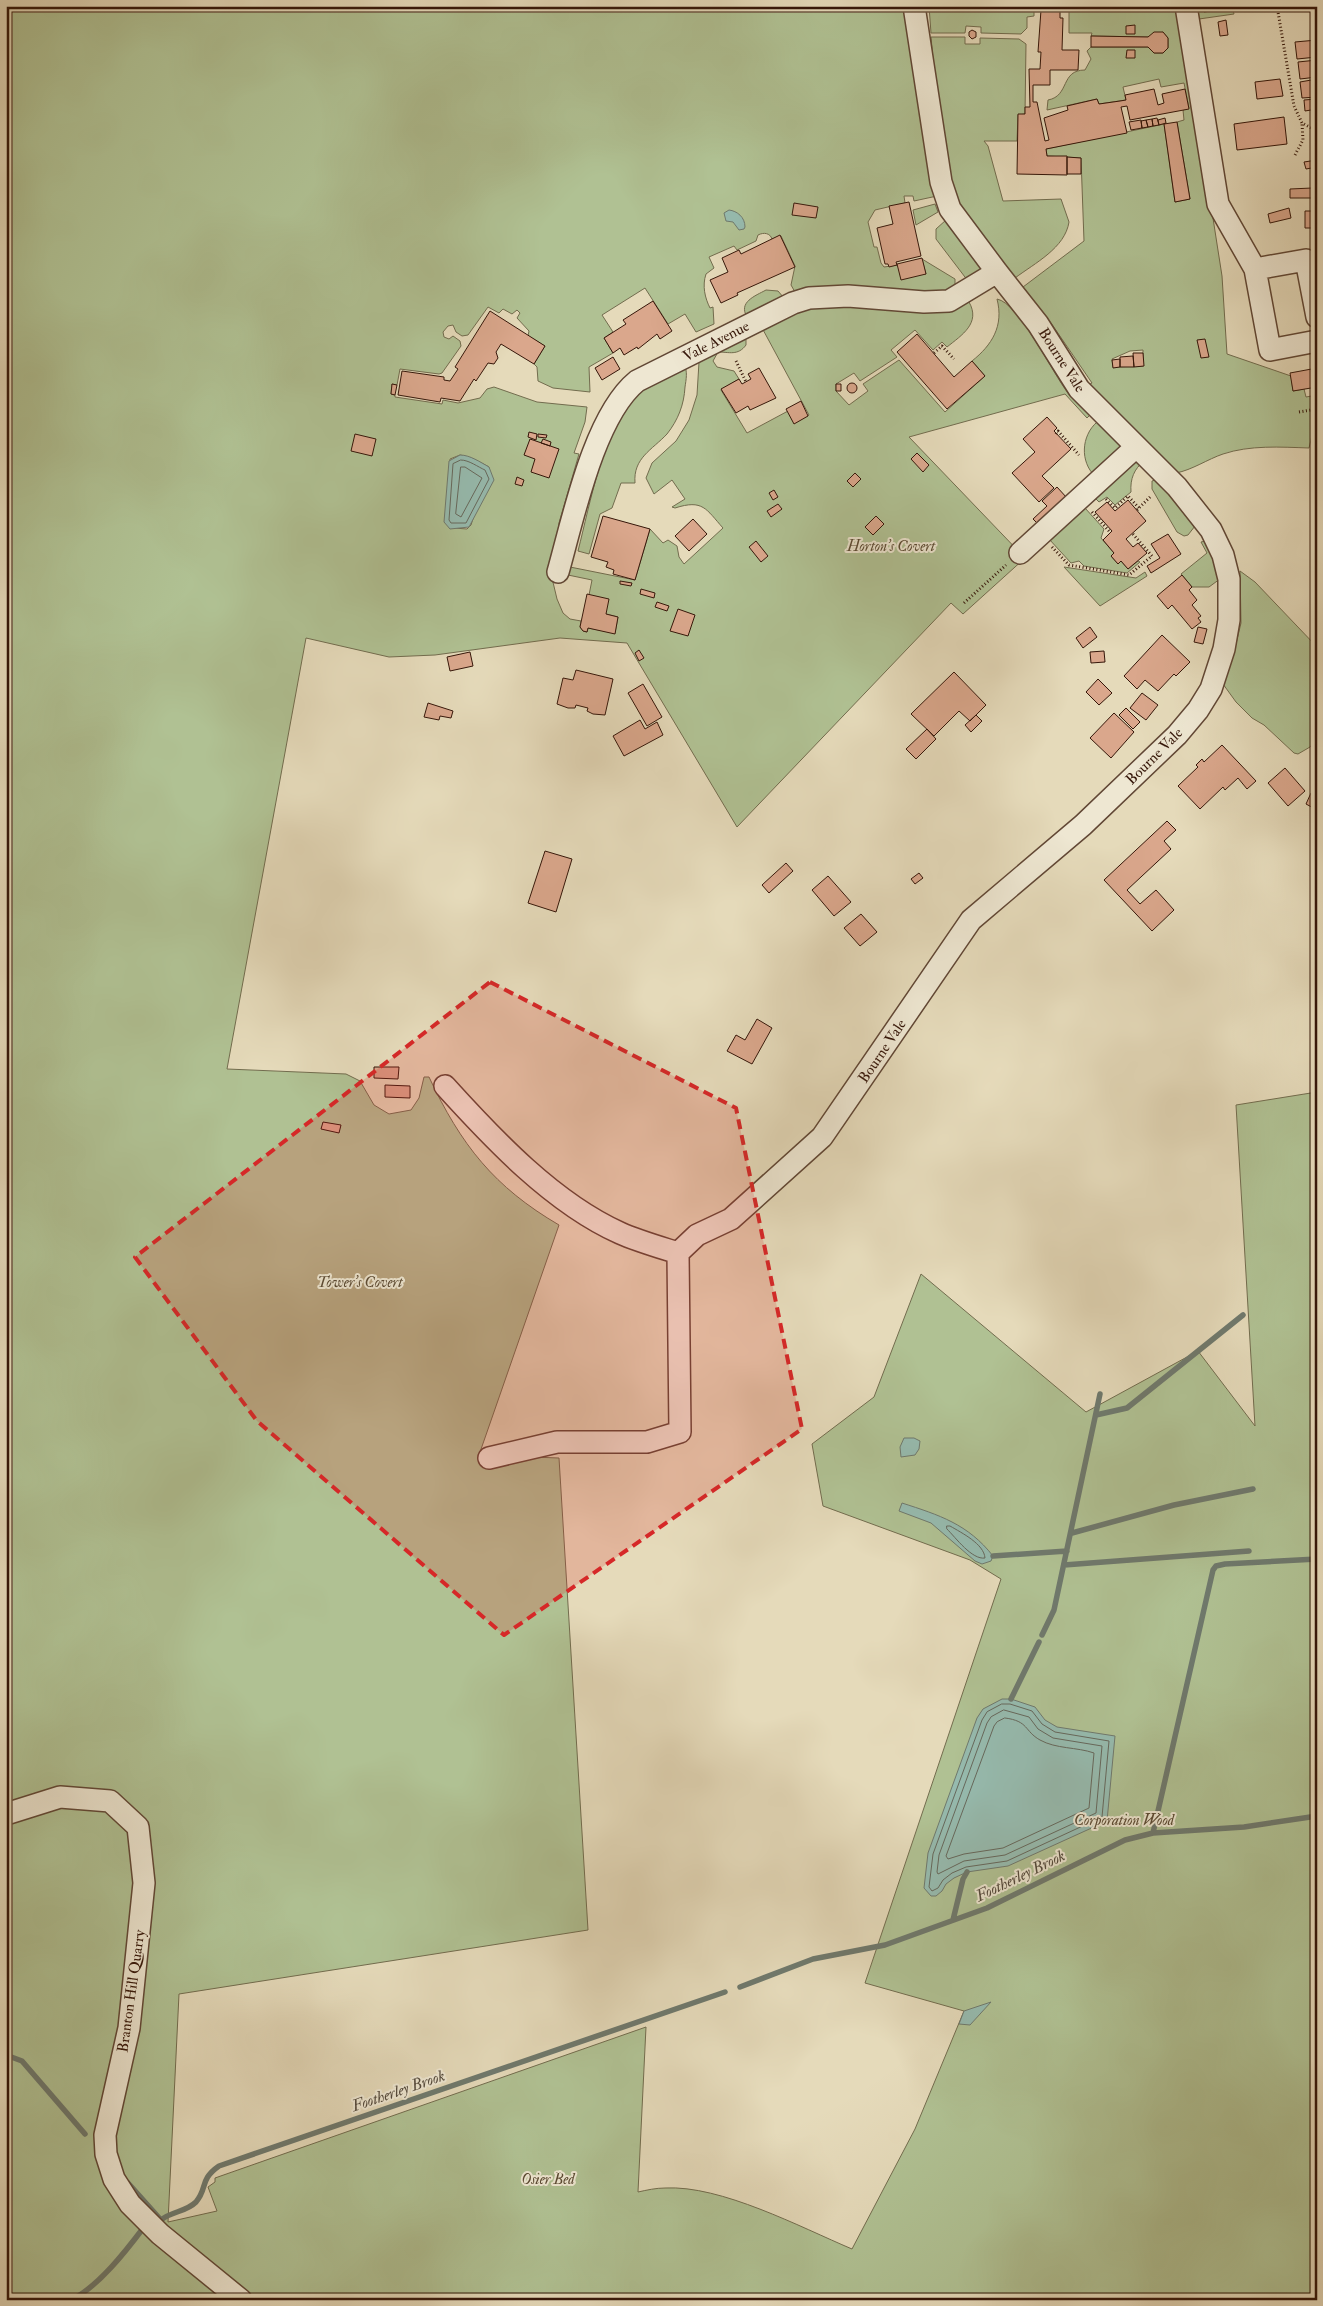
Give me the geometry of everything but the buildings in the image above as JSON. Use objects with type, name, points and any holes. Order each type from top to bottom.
[{"type":"street","name":"Bourne Vale","points":[[678,1253],[696,1235],[731,1219],[822,1138],[971,920],[1083,825],[1177,735],[1198,710],[1211,689],[1224,649],[1230,620],[1229,579],[1223,555],[1211,530],[1177,487],[1078,389],[1015,286],[997,272],[953,214],[941,182],[914,6]]},
{"type":"street","points":[[1186,6],[1218,204],[1255,269],[1270,350],[1317,342]]},
{"type":"street","points":[[1255,269],[1306,260],[1317,317]]},
{"type":"street","name":"Vale Avenue","points":[[558,572],[595,450],[616,404],[626,390],[637,381],[793,303],[809,298],[848,296],[924,302],[949,301],[997,272]]},
{"type":"street","points":[[1020,553],[1136,447]]},
{"type":"street","points":[[444,1086],[502,1146],[534,1175],[577,1208],[619,1233],[678,1253],[680,1432],[647,1442],[557,1442],[489,1458]]},
{"type":"street","name":"Branton Hill Quarry","points":[[6,1814],[60,1798],[110,1801],[138,1827],[144,1882],[129,2028],[105,2135],[106,2154],[114,2178],[130,2204],[160,2234],[241,2300]]},
{"type":"path","points":[[1277,6],[1294,106],[1302,123],[1303,140],[1295,154]]},
{"type":"path","points":[[1302,123],[1317,131]]},
{"type":"path","points":[[934,354],[942,346],[954,359]]},
{"type":"path","points":[[736,361],[746,382]]},
{"type":"path","points":[[1299,412],[1317,409]]},
{"type":"path","points":[[1056,434],[1058,432],[1079,455]]},
{"type":"path","points":[[1100,504],[1107,499],[1115,508],[1128,496],[1138,509],[1150,497]]},
{"type":"path","points":[[1094,510],[1092,512],[1109,531]]},
{"type":"path","points":[[1046,541],[1069,565],[1129,575],[1152,556],[1132,533]]},
{"type":"path","points":[[964,603],[1020,553]]},
{"type":"highlighted area","points":[[490,982],[736,1108],[802,1429],[504,1635],[257,1421],[135,1257]]},
{"type":"green space","points":[[6,6],[907,6],[937,196],[914,201],[913,196],[904,196],[905,203],[875,210],[868,222],[874,247],[877,247],[881,263],[884,267],[898,265],[926,274],[922,259],[955,279],[955,288],[958,293],[795,292],[791,285],[795,266],[781,236],[772,239],[768,234],[762,234],[758,235],[756,241],[737,250],[734,246],[709,257],[714,268],[706,274],[704,287],[708,304],[710,308],[713,307],[714,324],[696,332],[685,314],[668,324],[645,288],[602,315],[613,332],[604,338],[613,353],[589,367],[590,392],[553,388],[538,381],[537,367],[534,364],[545,346],[528,336],[529,331],[517,318],[520,313],[517,310],[512,314],[503,309],[499,313],[488,307],[468,335],[462,336],[456,332],[453,325],[448,326],[443,332],[444,337],[449,339],[453,336],[460,341],[461,346],[442,373],[400,369],[397,385],[392,384],[391,394],[395,395],[395,397],[442,404],[443,400],[458,403],[480,398],[487,389],[494,387],[537,402],[587,407],[585,422],[574,453],[579,454],[559,523],[552,578],[557,599],[563,613],[570,619],[581,621],[580,627],[583,631],[587,632],[588,628],[615,633],[618,617],[606,614],[589,595],[592,580],[568,575],[570,567],[635,580],[650,529],[663,543],[668,540],[677,546],[679,557],[684,564],[723,528],[708,511],[698,505],[672,507],[685,499],[672,480],[654,494],[646,478],[652,463],[676,441],[689,420],[697,395],[699,362],[742,335],[746,340],[746,345],[740,351],[733,353],[718,352],[713,361],[717,367],[734,371],[739,379],[721,390],[747,433],[788,411],[794,423],[809,415],[761,326],[786,310],[980,295],[969,302],[973,316],[968,328],[947,347],[942,342],[933,350],[915,330],[891,350],[897,357],[860,381],[854,373],[836,384],[836,391],[849,405],[868,391],[863,384],[899,360],[945,412],[985,376],[972,361],[995,334],[999,318],[997,299],[1006,303],[1025,325],[1068,393],[1090,415],[1087,418],[1065,394],[909,437],[1025,558],[963,614],[951,603],[737,827],[627,643],[560,638],[435,655],[389,657],[306,638],[227,1069],[346,1074],[360,1081],[374,1105],[389,1114],[411,1110],[419,1098],[424,1077],[429,1077],[467,1144],[482,1162],[516,1195],[536,1211],[559,1225],[479,1455],[559,1458],[588,1930],[179,1994],[168,2222],[217,2211],[208,2187],[215,2182],[215,2178],[646,2027],[638,2192],[665,2188],[711,2193],[760,2209],[852,2249],[915,2129],[964,2011],[865,1983],[1001,1579],[970,1560],[823,1506],[812,1444],[874,1397],[921,1274],[1086,1412],[1198,1351],[1255,1426],[1236,1105],[1317,1092],[1317,2300],[6,2300]],"holes":[[[460,455],[489,467],[471,525],[467,529],[454,528],[450,459]]]},
{"type":"green space","points":[[929,6],[1034,6],[1034,16],[1027,17],[1027,28],[1021,34],[981,33],[981,27],[966,26],[965,33],[931,33]]},
{"type":"green space","points":[[1069,6],[1180,6],[1222,276],[1227,354],[1291,376],[1293,391],[1304,389],[1306,397],[1317,395],[1317,415],[1309,448],[1265,447],[1233,451],[1176,473],[1088,385],[1092,383],[1051,323],[1023,287],[1084,241],[1081,158],[1047,156],[1046,149],[1164,124],[1175,202],[1190,199],[1177,122],[1184,120],[1183,110],[1189,108],[1184,83],[1161,87],[1159,79],[1123,87],[1126,100],[1099,104],[1097,99],[1047,110],[1048,100],[1060,94],[1068,78],[1077,71],[1085,70],[1091,59],[1087,51],[1091,47],[1148,47],[1154,53],[1163,53],[1168,48],[1168,38],[1163,32],[1148,37],[1091,36],[1092,33],[1069,33]],"holes":[[[1143,350],[1143,366],[1113,367],[1112,359],[1130,351]]]},
{"type":"green space","points":[[1190,6],[1232,6],[1234,14],[1192,20]]},
{"type":"green space","points":[[931,37],[965,37],[965,44],[980,44],[980,38],[1019,39],[1026,44],[1025,114],[1018,115],[1017,141],[984,141],[988,146],[1003,201],[1061,199],[1069,222],[1062,240],[1040,261],[1015,278],[961,213],[941,150]]},
{"type":"green space","points":[[935,204],[938,212],[916,225],[913,210]]},
{"type":"green space","points":[[946,220],[981,269],[968,281],[936,239],[936,229]]},
{"type":"green space","points":[[766,290],[778,291],[784,298],[747,317],[745,312],[746,303]]},
{"type":"green space","points":[[684,365],[686,379],[682,406],[674,423],[667,434],[640,461],[635,474],[635,483],[621,483],[612,508],[600,514],[589,554],[578,551],[593,489],[607,445],[625,406],[641,387]]},
{"type":"green space","points":[[1097,422],[1122,446],[1095,476],[1087,464],[1084,449],[1088,434]]},
{"type":"green space","points":[[1139,457],[1144,461],[1133,475],[1131,492],[1115,505],[1107,497],[1099,502],[1094,497]]},
{"type":"green space","points":[[1161,478],[1195,526],[1188,535],[1184,536],[1177,532],[1152,489],[1152,481]]},
{"type":"green space","points":[[1085,508],[1104,529],[1101,538],[1114,553],[1111,556],[1118,564],[1121,561],[1128,569],[1138,561],[1140,562],[1127,573],[1084,566],[1079,561],[1071,563],[1049,539]]},
{"type":"green space","points":[[1210,540],[1224,576],[1209,587],[1192,587],[1181,574],[1207,553],[1201,542]]},
{"type":"green space","points":[[1064,567],[1136,578],[1145,572],[1147,576],[1100,606]]},
{"type":"green space","points":[[1240,571],[1255,582],[1317,647],[1317,739],[1310,747],[1298,754],[1294,753],[1264,725],[1252,718],[1236,702],[1223,684],[1241,623]]},
{"type":"water","points":[[729,210],[738,213],[742,217],[745,223],[744,229],[739,230],[733,222],[726,221],[724,213]]},
{"type":"water","points":[[460,455],[471,457],[489,467],[494,480],[469,527],[450,529],[444,522],[449,461]]},
{"type":"water","points":[[904,1438],[914,1438],[920,1441],[919,1449],[915,1455],[901,1457],[900,1447]]},
{"type":"water","points":[[902,1503],[928,1512],[963,1528],[993,1556],[991,1561],[982,1564],[975,1561],[931,1523],[899,1511]]},
{"type":"water","points":[[1002,1699],[1011,1699],[1035,1707],[1045,1720],[1057,1727],[1115,1736],[1107,1821],[1008,1866],[967,1872],[946,1884],[936,1896],[931,1896],[924,1888],[928,1853],[977,1718],[983,1709]]},
{"type":"water","points":[[991,2002],[970,2025],[959,2024],[964,2011]]},
{"type":"waterway","points":[[1096,1415],[1127,1408],[1243,1315]]},
{"type":"waterway","points":[[1042,1635],[1054,1610],[1100,1394]]},
{"type":"waterway","points":[[1072,1533],[1174,1505],[1253,1489]]},
{"type":"waterway","points":[[993,1556],[1067,1551]]},
{"type":"waterway","points":[[1064,1565],[1249,1551]]},
{"type":"waterway","points":[[1153,1833],[1213,1570],[1216,1566],[1225,1564],[1317,1559]]},
{"type":"waterway","points":[[1011,1699],[1039,1642]]},
{"type":"waterway","name":"Footherley Brook","points":[[740,1987],[813,1959],[885,1945],[987,1908],[1125,1840],[1153,1833],[1244,1827],[1317,1816]]},
{"type":"waterway","points":[[953,1920],[963,1879],[967,1872]]},
{"type":"waterway","name":"Footherley Brook","points":[[128,2183],[161,2220],[188,2208],[196,2202],[200,2197],[206,2180],[219,2166],[725,1992]]},
{"type":"waterway","name":"Footherley Brook","points":[[6,2055],[22,2061],[85,2134]]},
{"type":"waterway","points":[[71,2300],[101,2278],[144,2227]]},
{"type":"park label","name":"Horton's Covert","points":[[891,546]]},
{"type":"park label","name":"Tower's Covert","points":[[360,1282]]},
{"type":"park label","name":"Corporation Wood","points":[[1124,1820]]},
{"type":"park label","name":"Osier Bed","points":[[548,2179]]}]
